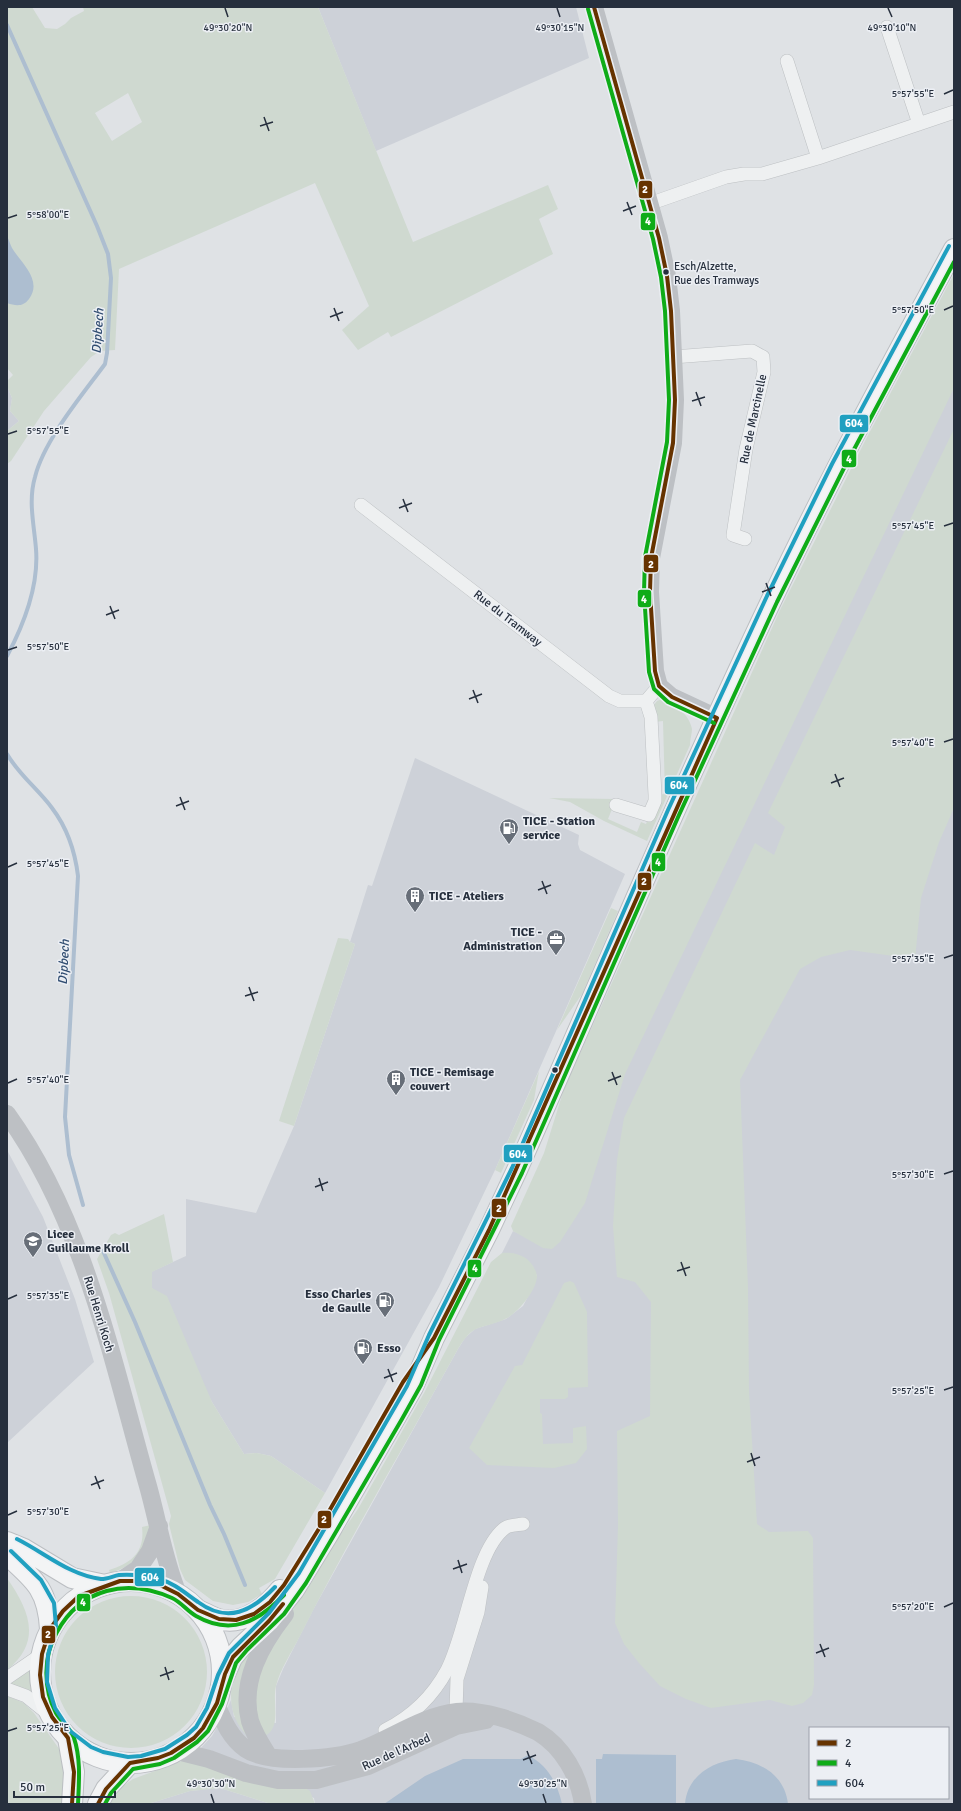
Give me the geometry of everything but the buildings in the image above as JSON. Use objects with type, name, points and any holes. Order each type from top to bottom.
[{"type":"main road","points":[[113,1583],[79,1596],[63,1611],[50,1629],[42,1654],[40,1675],[43,1697],[52,1717],[68,1738],[86,1751],[107,1760],[130,1763],[146,1762],[162,1758],[177,1751],[194,1738],[207,1722],[216,1704],[222,1681],[232,1658],[241,1647],[269,1621],[294,1590],[330,1533],[413,1387],[434,1338],[504,1199],[717,718],[773,597],[851,440],[954,249]]},
{"type":"main road","points":[[7,1542],[24,1549],[72,1578],[113,1583],[140,1581],[160,1585],[178,1594],[198,1610],[219,1619],[236,1620],[254,1614],[270,1602],[288,1579],[320,1528],[403,1382],[434,1338]]},
{"type":"main road","points":[[7,1555],[39,1586],[47,1603],[50,1629]]},
{"type":"main road","points":[[198,1610],[213,1631],[221,1656],[222,1681]]},
{"type":"main road","points":[[68,1738],[74,1772],[72,1804]]},
{"type":"main road","points":[[98,1804],[106,1789],[130,1763]]},
{"type":"street","points":[[594,7],[649,204],[666,276],[675,400],[673,443],[651,558],[650,592],[655,671],[659,686],[672,697],[717,718]]},
{"type":"street","points":[[888,27],[919,124]]},
{"type":"street","points":[[787,61],[818,158]]},
{"type":"street","points":[[649,204],[726,177],[744,174],[762,174],[818,158],[954,112]]},
{"type":"street","name":"Rue de Marcinelle","points":[[673,357],[752,351],[763,357],[764,372],[746,449],[733,535],[745,539]]},
{"type":"street","name":"Rue du Tramway","points":[[361,505],[609,696],[620,701],[646,701]]},
{"type":"street","points":[[616,805],[649,815],[655,801],[651,718],[646,701],[659,686]]},
{"type":"street","name":"Rue Henri Koch","points":[[7,1114],[53,1194],[71,1234],[90,1283],[159,1526],[171,1577],[178,1594]]},
{"type":"street","points":[[337,1754],[398,1724],[432,1693],[448,1669],[459,1640],[474,1585],[495,1537],[506,1527],[522,1524]]},
{"type":"street","points":[[113,1583],[138,1569],[150,1551],[159,1526]]},
{"type":"street","points":[[269,1757],[258,1739],[251,1722],[247,1703],[251,1674],[259,1650],[273,1629],[301,1594],[318,1567],[330,1533]]},
{"type":"street","points":[[345,1773],[364,1760],[450,1721],[456,1712],[457,1679],[478,1612],[489,1550]]},
{"type":"street","points":[[7,1678],[42,1654]]},
{"type":"street","points":[[7,1689],[26,1696],[52,1717]]},
{"type":"street","name":"Rue de l'Arbed","points":[[216,1704],[222,1719],[233,1738],[246,1750],[269,1757],[297,1759],[361,1750],[429,1719],[456,1712],[474,1712],[499,1718],[528,1727],[553,1744],[571,1768],[578,1781],[583,1804]]},
{"type":"street","name":"Rue de l'Arbed","points":[[177,1751],[209,1759],[246,1773],[278,1780],[316,1780],[368,1766],[456,1726],[499,1718]]},
{"type":"shaded area","points":[[7,7],[32,7],[45,28],[57,29],[71,18],[84,11],[83,7],[318,7],[413,242],[548,185],[558,209],[539,219],[553,254],[391,337],[388,332],[358,350],[342,330],[369,306],[315,183],[119,269],[115,350],[100,351],[91,357],[44,411],[11,461],[7,464],[7,431],[19,421],[10,411],[12,398],[7,386],[7,381],[13,375],[7,368]],"holes":[[[128,93],[142,122],[112,141],[95,113]]]},
{"type":"shaded area","points":[[318,7],[576,7],[589,58],[376,151]]},
{"type":"shaded area","points":[[954,274],[954,388],[625,1074],[585,1203],[560,1242],[552,1249],[543,1248],[513,1231],[511,1226],[544,1153],[564,1089],[781,608],[866,439]]},
{"type":"shaded area","points":[[954,363],[954,1804],[315,1804],[314,1798],[200,1749],[212,1736],[231,1700],[234,1717],[276,1723],[276,1686],[283,1669],[313,1610],[458,1349],[465,1338],[475,1329],[506,1319],[523,1306],[535,1283],[537,1275],[508,1253],[502,1253],[513,1231],[533,1240]]},
{"type":"shaded area","points":[[7,386],[12,398],[10,411],[19,421],[7,431]]},
{"type":"shaded area","points":[[954,429],[954,808],[939,842],[921,898],[915,959],[850,950],[821,957],[800,969],[740,1080],[748,1287],[749,1391],[757,1524],[769,1532],[808,1531],[813,1538],[814,1685],[812,1695],[803,1703],[792,1706],[770,1700],[711,1708],[686,1699],[660,1686],[624,1644],[615,1623],[618,1525],[617,1431],[650,1416],[651,1302],[635,1282],[617,1277],[613,1226],[617,1160],[624,1118],[755,843],[774,855],[785,827],[768,813]]},
{"type":"shaded area","points":[[662,699],[685,714],[692,731],[690,745],[647,841],[604,821],[570,802],[549,798],[616,799],[608,819],[637,832],[641,822],[646,824],[655,801],[655,795],[665,794],[663,721],[655,722],[654,705],[657,701]]},
{"type":"shaded area","points":[[415,758],[579,835],[578,844],[580,850],[625,874],[495,1170],[439,1287],[325,1493],[271,1456],[257,1453],[244,1454],[212,1402],[152,1288],[151,1272],[186,1256],[186,1199],[256,1213],[294,1126],[355,944],[350,942],[368,885],[372,886]]},
{"type":"shaded area","points":[[611,908],[618,911],[582,994],[557,1030]]},
{"type":"shaded area","points":[[338,938],[348,939],[350,942],[355,944],[294,1126],[279,1121]]},
{"type":"shaded area","points":[[539,1071],[534,1100],[501,1173],[495,1170]]},
{"type":"shaded area","name":"Licee Guillaume Kroll","points":[[7,1150],[43,1217],[75,1299],[94,1362],[7,1443]]},
{"type":"shaded area","points":[[164,1214],[173,1262],[152,1272],[152,1288],[167,1296],[212,1402],[244,1454],[257,1453],[271,1456],[325,1493],[275,1579],[259,1588],[262,1594],[248,1602],[233,1605],[213,1601],[185,1580],[180,1569],[169,1524],[171,1516],[109,1293],[97,1259],[111,1235],[115,1233],[119,1235]]},
{"type":"shaded area","points":[[502,1253],[519,1255],[525,1258],[532,1265],[537,1276],[534,1288],[526,1301],[510,1316],[502,1321],[473,1331],[460,1346],[338,1564],[283,1667],[276,1686],[275,1720],[273,1727],[269,1733],[262,1737],[250,1739],[242,1730],[237,1721],[231,1703],[232,1683],[236,1662],[318,1567],[358,1509],[424,1393],[491,1262]]},
{"type":"shaded area","points":[[570,1281],[574,1283],[587,1312],[588,1387],[568,1388],[568,1397],[565,1399],[540,1399],[543,1444],[573,1443],[573,1428],[586,1426],[587,1449],[576,1463],[554,1468],[487,1465],[469,1448],[515,1366],[522,1365],[564,1283]]},
{"type":"shaded area","points":[[151,1525],[142,1550],[134,1561],[128,1566],[110,1573],[109,1570],[124,1564],[135,1555],[139,1550],[141,1543],[142,1527]]},
{"type":"shaded area","points":[[7,1578],[15,1590],[26,1614],[29,1625],[29,1637],[25,1648],[18,1659],[7,1670]]},
{"type":"shaded area","points":[[131,1596],[146,1598],[167,1605],[189,1624],[198,1636],[201,1643],[207,1672],[205,1687],[198,1708],[179,1730],[167,1739],[160,1742],[131,1748],[116,1746],[95,1739],[73,1720],[64,1708],[61,1701],[55,1672],[57,1657],[64,1636],[83,1614],[95,1605],[102,1602]]},
{"type":"shaded area","points":[[29,1669],[31,1693],[9,1683]]},
{"type":"shaded area","points":[[7,1696],[24,1703],[34,1713],[64,1756],[67,1767],[64,1804],[7,1804]]},
{"type":"shaded area","points":[[182,1761],[299,1784],[310,1791],[315,1804],[271,1804],[220,1788],[190,1791],[148,1804],[109,1804],[123,1786],[133,1779]]},
{"type":"shaded area","points":[[220,1788],[271,1804],[148,1804],[190,1791]]},
{"type":"water","points":[[7,236],[12,248],[29,272],[34,285],[33,292],[29,299],[22,305],[7,303]]},
{"type":"water","points":[[603,1754],[676,1755],[676,1804],[596,1804],[596,1759],[602,1759]]},
{"type":"water","points":[[528,1755],[541,1764],[551,1775],[562,1804],[384,1804],[425,1776],[463,1759],[521,1759]]},
{"type":"water","points":[[736,1759],[755,1763],[771,1772],[782,1786],[786,1794],[788,1804],[685,1804],[690,1786],[702,1772],[718,1763]]},
{"type":"waterway","name":"Dipbech","points":[[7,25],[97,226],[108,254],[111,278],[107,353],[105,364],[55,433],[40,463],[35,477],[32,495],[36,549],[33,591],[19,631],[7,656]]},
{"type":"waterway","name":"Dipbech","points":[[7,754],[17,769],[47,801],[58,816],[70,840],[77,867],[78,876],[65,1117],[69,1155],[83,1205]]},
{"type":"waterway","points":[[103,1251],[135,1322],[210,1505],[224,1534],[245,1585]]},
{"type":"transit line","name":"2","points":[[594,7],[659,238],[667,276],[671,311],[675,400],[673,443],[651,558],[650,592],[655,671],[659,686],[672,697],[717,718]]},
{"type":"transit line","name":"4","points":[[588,9],[653,239],[661,277],[665,311],[669,400],[667,442],[645,557],[644,592],[649,672],[654,689],[668,702],[714,723]]},
{"type":"transit line","name":"604","points":[[11,1551],[41,1580],[54,1603],[56,1626],[48,1655],[47,1682],[55,1708],[70,1731],[91,1747],[103,1752],[128,1757],[141,1756],[165,1749],[187,1735],[196,1727],[207,1708],[218,1675],[229,1653],[269,1613],[299,1573],[407,1386],[429,1335],[512,1168],[668,810],[767,596],[832,464],[949,246]]},
{"type":"transit line","name":"4","points":[[105,1804],[111,1793],[133,1769],[160,1764],[174,1758],[197,1742],[208,1731],[222,1704],[236,1663],[247,1650],[284,1614],[306,1583],[421,1385],[439,1340],[522,1173],[679,815],[777,602],[843,470],[954,262]]},
{"type":"transit line","name":"2","points":[[72,1804],[74,1772],[68,1738],[52,1717],[43,1697],[40,1675],[42,1654],[50,1629],[63,1611],[79,1596],[120,1581],[140,1581],[160,1585],[178,1594],[198,1610],[219,1619],[236,1620],[254,1614],[270,1602],[284,1585],[320,1527],[403,1382],[434,1338],[489,1230],[717,718]]},
{"type":"transit line","name":"604","points":[[17,1539],[58,1563],[89,1577],[106,1579],[124,1575],[159,1579],[175,1586],[209,1609],[219,1612],[239,1612],[248,1608],[257,1603],[275,1587]]},
{"type":"transit line","name":"4","points":[[78,1804],[78,1754],[71,1731],[60,1719],[52,1704],[46,1672],[52,1641],[67,1617],[79,1605],[92,1597],[107,1591],[122,1588],[155,1592],[172,1598],[196,1616],[209,1622],[221,1625],[232,1625],[254,1619],[284,1595]]},
{"type":"transit line","name":"2","points":[[98,1804],[106,1789],[130,1763],[158,1758],[171,1753],[194,1738],[203,1728],[217,1703],[225,1674],[233,1657],[269,1621],[283,1604]]},
{"type":"place","name":"Esch/Alzette, Rue des Tramways","points":[[666,272]]},
{"type":"place","name":"TICE - Station service","points":[[509,845]]},
{"type":"place","name":"TICE - Ateliers","points":[[415,913]]},
{"type":"place","name":"TICE - Administration","points":[[556,956]]},
{"type":"place","name":"TICE - Remisage couvert","points":[[396,1096]]},
{"type":"place","name":"Licee Guillaume Kroll","points":[[33,1258]]},
{"type":"place","name":"Esso Charles de Gaulle","points":[[385,1318]]},
{"type":"place","name":"Esso","points":[[363,1365]]}]
